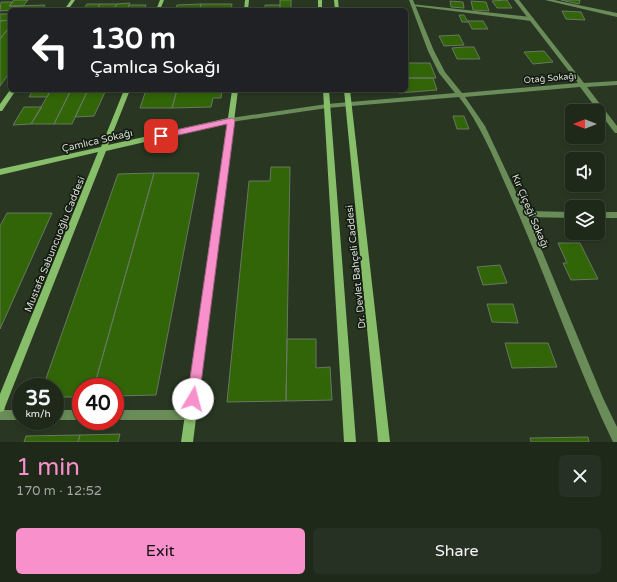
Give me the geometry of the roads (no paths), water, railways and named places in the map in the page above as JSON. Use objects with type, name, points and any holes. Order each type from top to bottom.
[{"type":"street","name":"Otağ Sokağı","points":[[516,0],[582,84]]},
{"type":"street","points":[[547,0],[617,16]]},
{"type":"street","points":[[412,3],[531,19]]},
{"type":"street","name":"Kır Çiçeği Sokağı","points":[[412,3],[442,73],[482,126],[523,214],[599,402],[617,439]]},
{"type":"street","points":[[582,84],[617,83]]},
{"type":"street","name":"Otağ Sokağı","points":[[459,95],[582,84]]},
{"type":"street","points":[[582,84],[617,131]]},
{"type":"street","points":[[0,109],[12,92]]},
{"type":"street","name":"Mustafa Sabuncuoğlu Caddesi","points":[[0,407],[105,149],[126,92]]},
{"type":"street","points":[[187,442],[235,92]]},
{"type":"street","name":"Dr. Devlet Bahçeli Caddesi","points":[[326,92],[350,442]]},
{"type":"street","name":"Dr. Devlet Bahçeli Caddesi","points":[[347,92],[384,442]]},
{"type":"street","name":"Çamlıca Sokağı","points":[[0,172],[232,120],[328,106],[459,95]]},
{"type":"street","points":[[523,214],[565,215]]},
{"type":"street","points":[[605,215],[617,215]]},
{"type":"street","points":[[0,415],[12,415]]},
{"type":"street","points":[[124,415],[191,415]]}]
